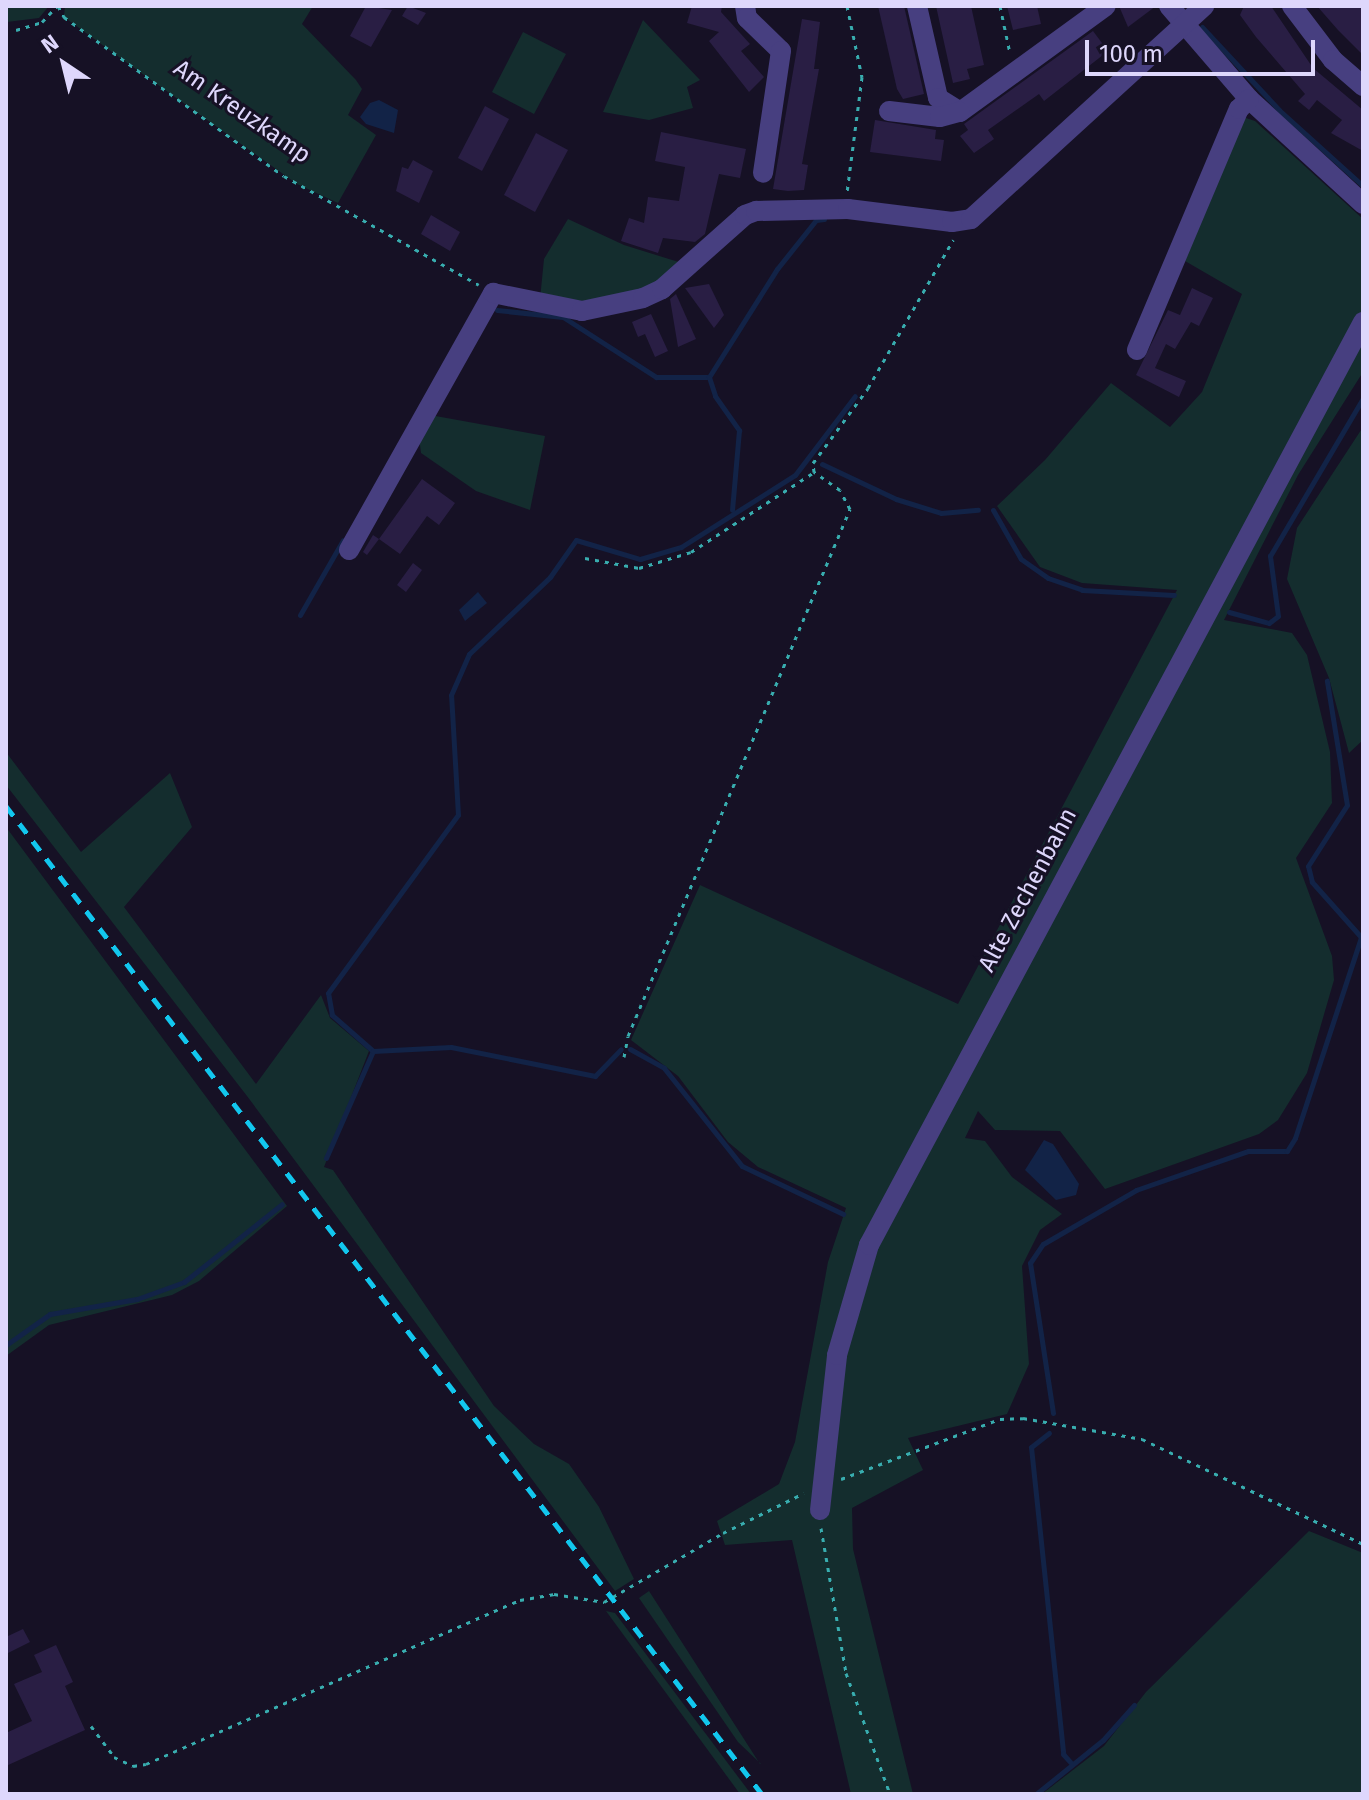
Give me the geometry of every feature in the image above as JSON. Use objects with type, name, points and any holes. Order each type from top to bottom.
[{"type":"street","points":[[745,6],[747,18],[781,51],[763,173]]},
{"type":"street","points":[[917,6],[938,98],[960,112]]},
{"type":"street","points":[[889,111],[940,117],[960,112],[1106,6]]},
{"type":"street","points":[[349,550],[493,293],[582,311],[617,306],[662,289],[745,215],[845,209],[960,222],[994,204],[1176,14],[1204,6]]},
{"type":"street","points":[[1292,6],[1333,60],[1363,86]]},
{"type":"street","points":[[1176,14],[1249,99],[1363,204]]},
{"type":"street","points":[[1137,350],[1239,109],[1249,99]]},
{"type":"street","name":"Alte Zechenbahn","points":[[820,1510],[819,1487],[837,1355],[869,1245],[1363,322]]},
{"type":"path","points":[[16,30],[42,22],[58,6]]},
{"type":"path","name":"Am Kreuzkamp","points":[[58,6],[64,17],[284,176],[493,293]]},
{"type":"path","points":[[845,209],[862,77],[847,6]]},
{"type":"path","points":[[1000,6],[1015,70]]},
{"type":"path","points":[[624,1057],[628,1036],[850,509],[846,497],[814,472],[813,463],[868,388],[960,222]]},
{"type":"path","points":[[585,558],[639,568],[691,552],[814,472]]},
{"type":"path","points":[[91,1726],[114,1757],[133,1766],[146,1764],[520,1600],[554,1594],[604,1602],[723,1533],[819,1487],[1000,1419],[1023,1418],[1142,1439],[1363,1544]]},
{"type":"path","points":[[820,1510],[846,1673],[890,1794]]},
{"type":"green space","points":[[6,6],[49,6],[39,18],[7,22]]},
{"type":"green space","points":[[65,6],[313,6],[302,24],[362,89],[348,115],[376,135],[338,203],[297,184],[123,60],[64,17]]},
{"type":"green space","points":[[643,20],[700,80],[687,87],[693,108],[649,120],[603,112]]},
{"type":"green space","points":[[523,32],[566,54],[534,114],[492,92]]},
{"type":"green space","points":[[1240,116],[1255,121],[1363,219],[1363,372],[1298,475],[1224,620],[1292,633],[1307,655],[1330,752],[1332,803],[1296,858],[1332,956],[1334,980],[1307,1073],[1278,1120],[1259,1134],[1105,1189],[1060,1131],[995,1130],[978,1111],[965,1138],[985,1141],[1012,1177],[1062,1214],[1040,1230],[1022,1266],[1029,1364],[1007,1414],[908,1438],[923,1470],[852,1508],[853,1549],[913,1794],[851,1794],[792,1540],[725,1545],[717,1521],[779,1484],[795,1442],[828,1262],[846,1208],[758,1167],[728,1142],[678,1076],[631,1040],[700,885],[958,1004],[1177,590],[1082,583],[1040,567],[997,506],[1045,460],[1111,383],[1170,427],[1202,392],[1242,294],[1185,261]]},
{"type":"green space","points":[[568,219],[624,245],[685,264],[663,282],[592,304],[540,299],[544,259]]},
{"type":"green space","points":[[430,415],[545,436],[530,510],[476,491],[421,453],[419,437]]},
{"type":"green space","points":[[1363,427],[1363,740],[1349,753],[1329,678],[1287,579],[1297,528]]},
{"type":"green space","points":[[6,752],[81,852],[170,773],[192,827],[124,907],[256,1084],[321,995],[330,1018],[369,1051],[324,1167],[333,1170],[494,1406],[534,1444],[569,1464],[599,1507],[634,1579],[615,1591],[247,1096],[6,785]]},
{"type":"green space","points":[[6,827],[287,1206],[199,1281],[172,1295],[49,1325],[6,1356]]},
{"type":"green space","points":[[1309,1531],[1363,1553],[1363,1794],[1042,1794],[1104,1746],[1146,1692]]},
{"type":"green space","points":[[649,1591],[758,1762],[738,1742],[639,1598]]},
{"type":"green space","points":[[606,1611],[615,1613],[751,1794],[740,1794]]},
{"type":"water","points":[[379,100],[398,110],[394,133],[366,124],[360,117],[370,103]]},
{"type":"water","points":[[478,592],[487,603],[465,621],[459,610]]},
{"type":"water","points":[[1044,1140],[1053,1144],[1079,1184],[1076,1195],[1056,1200],[1025,1170]]},
{"type":"building","points":[[366,6],[392,10],[371,47],[350,36]]},
{"type":"building","points":[[408,6],[426,13],[418,25],[402,16]]},
{"type":"building","points":[[692,6],[722,6],[721,12],[750,44],[741,51],[764,77],[749,92],[709,41],[719,32],[687,23]]},
{"type":"building","points":[[878,6],[904,6],[924,94],[903,99],[897,89]]},
{"type":"building","points":[[936,6],[971,6],[984,65],[967,69],[970,79],[953,83]]},
{"type":"building","points":[[1007,6],[1037,6],[1041,24],[1013,30]]},
{"type":"building","points":[[1119,6],[1156,6],[1128,27]]},
{"type":"building","points":[[1244,6],[1271,6],[1313,68],[1363,110],[1363,151],[1331,133],[1342,120],[1317,100],[1309,110],[1298,101],[1305,94],[1240,15]]},
{"type":"building","points":[[1317,6],[1363,6],[1363,55],[1338,30]]},
{"type":"building","points":[[802,19],[820,22],[814,69],[819,69],[802,164],[808,165],[804,190],[788,191],[773,189]]},
{"type":"building","points":[[1093,31],[1105,47],[1103,55],[1044,101],[1039,94],[988,130],[994,139],[974,153],[960,136],[968,130],[964,124]]},
{"type":"building","points":[[485,106],[509,119],[482,171],[458,158]]},
{"type":"building","points":[[875,120],[936,130],[935,139],[944,140],[941,161],[870,152]]},
{"type":"building","points":[[661,132],[746,149],[740,178],[719,174],[705,234],[695,242],[663,238],[658,253],[621,241],[629,218],[644,223],[648,197],[679,201],[685,167],[655,161]]},
{"type":"building","points":[[536,133],[568,150],[535,212],[504,195]]},
{"type":"building","points":[[413,160],[433,171],[419,203],[396,191],[402,167],[408,169]]},
{"type":"building","points":[[431,215],[460,232],[450,251],[421,234]]},
{"type":"building","points":[[709,284],[724,315],[714,328],[685,288]]},
{"type":"building","points":[[1192,288],[1213,298],[1199,326],[1191,322],[1175,349],[1166,344],[1155,368],[1186,381],[1179,397],[1136,375],[1168,310],[1180,315]]},
{"type":"building","points":[[676,294],[696,339],[678,347],[670,299]]},
{"type":"building","points":[[651,314],[668,351],[655,357],[645,334],[638,337],[632,322]]},
{"type":"building","points":[[422,479],[455,503],[439,525],[427,516],[400,554],[379,539]]},
{"type":"building","points":[[373,535],[379,539],[367,555],[363,552]]},
{"type":"building","points":[[413,563],[422,570],[406,592],[397,585]]},
{"type":"building","points":[[23,1629],[30,1642],[6,1654],[6,1637]]},
{"type":"building","points":[[56,1645],[73,1682],[65,1686],[85,1730],[6,1766],[6,1733],[32,1721],[14,1684],[42,1672],[34,1655]]},
{"type":"waterway","points":[[1202,27],[1279,110],[1363,186]]},
{"type":"waterway","points":[[497,310],[563,317],[656,377],[709,377],[777,269],[816,220],[824,219]]},
{"type":"waterway","points":[[709,377],[715,396],[739,430],[732,510]]},
{"type":"waterway","points":[[373,1051],[332,1015],[328,993],[458,815],[451,695],[469,654],[550,577],[576,540],[640,559],[681,547],[795,475],[855,396]]},
{"type":"waterway","points":[[1229,612],[1269,623],[1278,616],[1270,556],[1363,398]]},
{"type":"waterway","points":[[822,464],[896,499],[941,513],[978,510]]},
{"type":"waterway","points":[[993,510],[1021,559],[1048,578],[1082,590],[1174,595]]},
{"type":"waterway","points":[[300,615],[343,540]]},
{"type":"waterway","points":[[1053,1413],[1030,1263],[1043,1244],[1136,1190],[1248,1151],[1287,1151],[1295,1138],[1361,937],[1312,882],[1308,866],[1347,805],[1327,681]]},
{"type":"waterway","points":[[326,1158],[373,1051],[451,1047],[595,1076],[621,1049]]},
{"type":"waterway","points":[[630,1049],[664,1068],[742,1166],[843,1214]]},
{"type":"waterway","points":[[6,1345],[50,1314],[137,1299],[184,1282],[282,1204]]},
{"type":"waterway","points":[[1049,1433],[1031,1447],[1063,1754],[1072,1764]]},
{"type":"waterway","points":[[1036,1794],[1103,1740],[1134,1705]]},
{"type":"railway","points":[[6,806],[762,1794]]}]
